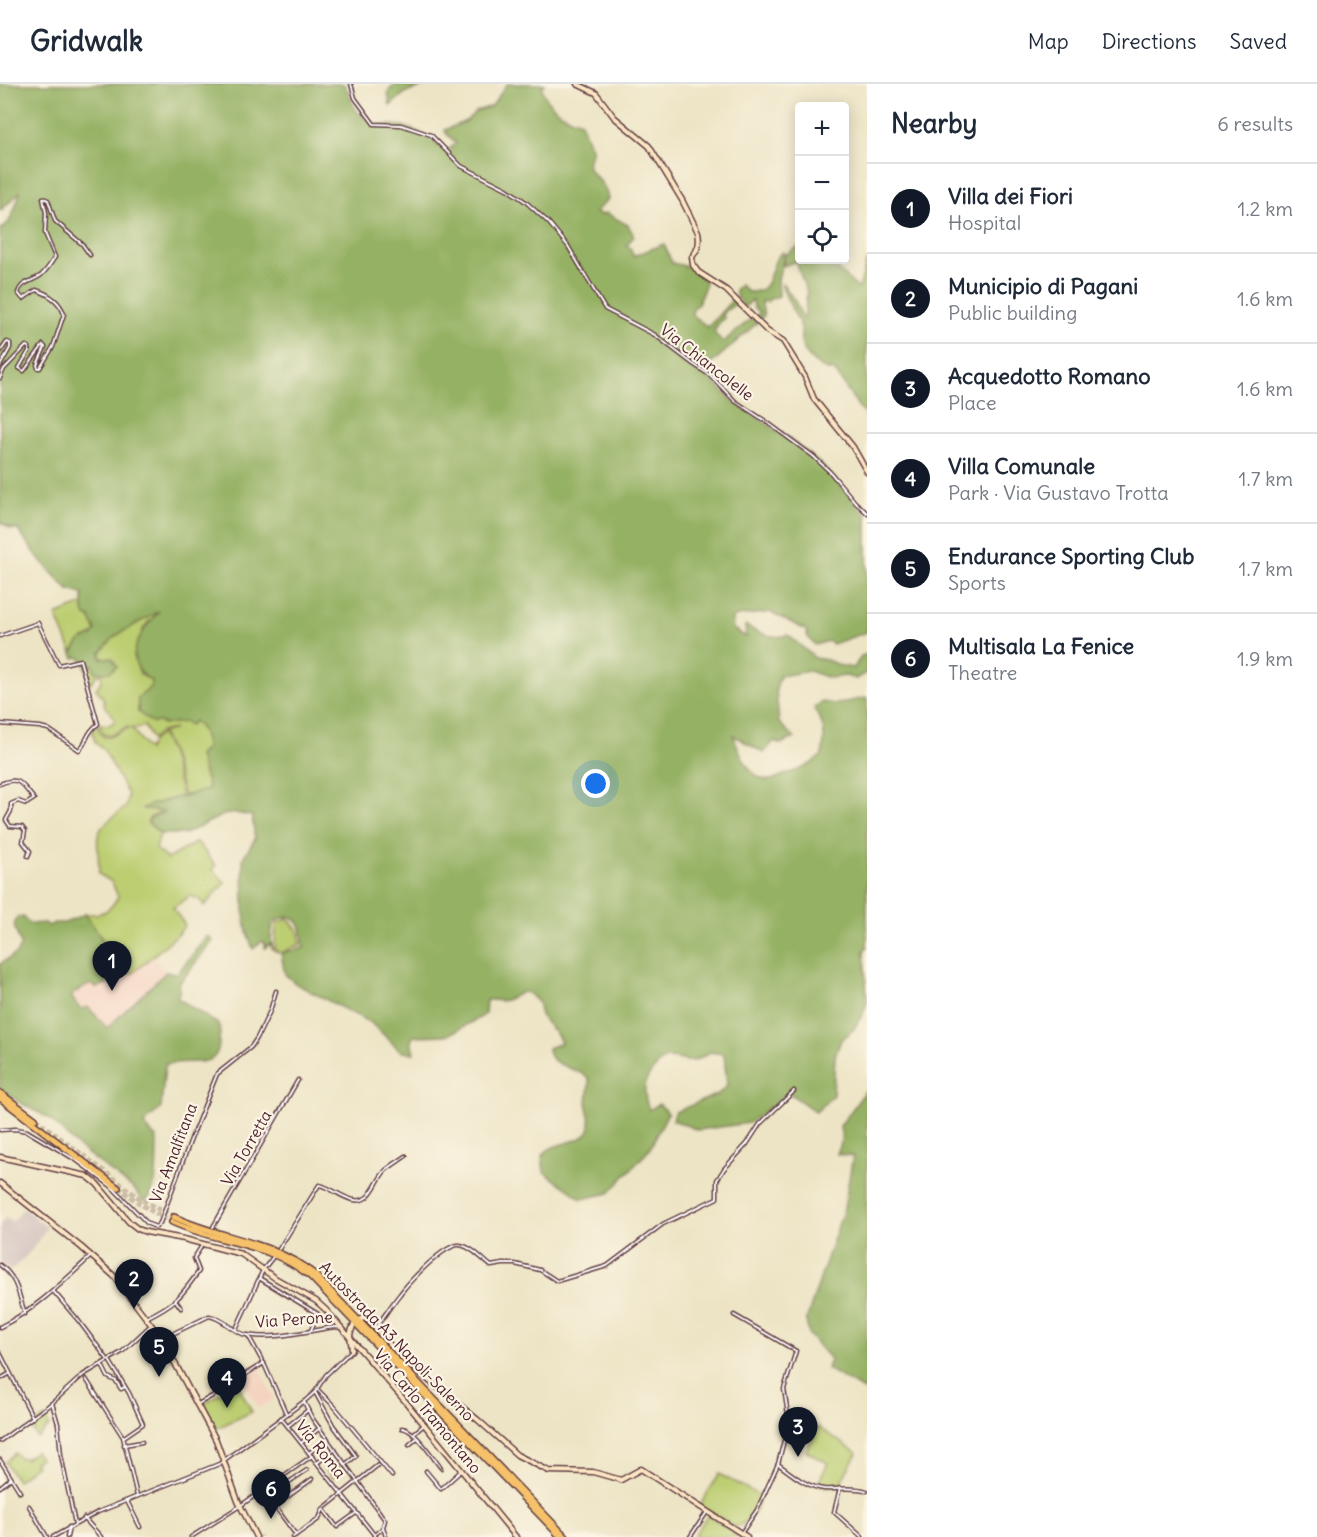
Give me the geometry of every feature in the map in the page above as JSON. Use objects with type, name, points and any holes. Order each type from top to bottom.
[{"type":"highway","points":[[0,1093],[35,1119]]},
{"type":"highway","points":[[0,1098],[118,1188]]},
{"type":"highway","name":"Autostrada A3 Napoli-Salerno","points":[[561,1537],[310,1276],[294,1264],[270,1252],[173,1220],[270,1248],[296,1261],[314,1274],[566,1537]]},
{"type":"street","name":"Via Chiancolelle","points":[[351,84],[356,98],[374,124],[401,125],[431,135],[461,166],[526,202],[549,223],[568,246],[605,309],[655,335],[711,376],[735,401],[764,420],[830,472],[867,513]]},
{"type":"street","points":[[578,84],[596,93],[614,117],[634,132],[655,154],[698,231],[700,240],[696,253],[692,257],[693,266],[698,272],[726,290],[767,331],[783,341],[805,377],[814,399],[853,447],[867,472]]},
{"type":"street","points":[[0,378],[4,369],[26,346],[29,347],[29,351],[19,368],[24,371],[42,345],[45,347],[37,365],[40,368],[53,347],[64,314],[56,301],[46,293],[36,290],[23,299],[18,293],[26,283],[40,276],[55,257],[45,232],[46,213],[43,198],[48,200],[55,221],[82,244],[90,255]]},
{"type":"street","points":[[0,352],[4,344],[10,343],[10,348],[0,366]]},
{"type":"street","points":[[0,636],[38,622],[59,665],[78,659],[82,662],[98,724],[87,734],[79,750],[48,729],[0,724]]},
{"type":"street","points":[[0,784],[11,779],[16,780],[34,799],[26,804],[18,801],[11,804],[11,811],[6,820],[10,826],[22,827],[25,831],[24,842],[30,851],[28,856]]},
{"type":"street","name":"Via Amalfitana","points":[[0,1130],[27,1131],[76,1160],[111,1186],[148,1224],[156,1227],[161,1222],[217,1074],[251,1047],[270,1011],[276,991]]},
{"type":"street","name":"Via Torretta","points":[[213,1227],[298,1080]]},
{"type":"street","points":[[375,1328],[399,1294],[429,1264],[454,1245],[468,1248],[490,1266],[517,1264],[540,1270],[557,1281],[607,1266],[663,1224],[717,1198],[717,1180],[724,1169],[747,1144],[760,1124],[794,1091]]},
{"type":"street","points":[[279,1249],[319,1185],[344,1197],[356,1201],[361,1200],[368,1197],[386,1170],[406,1156]]},
{"type":"street","name":"Via Carlo Tramontano","points":[[0,1157],[87,1176],[138,1229],[241,1254],[263,1270],[316,1301],[349,1331],[357,1346],[516,1537]]},
{"type":"street","points":[[0,1183],[114,1276],[162,1339],[216,1440],[240,1506],[256,1537]]},
{"type":"street","points":[[146,1318],[166,1308],[183,1293],[199,1271],[194,1258],[201,1247]]},
{"type":"street","points":[[0,1327],[25,1314],[54,1292],[91,1256]]},
{"type":"street","points":[[236,1329],[263,1270],[273,1257]]},
{"type":"street","points":[[0,1265],[11,1275],[25,1314]]},
{"type":"street","points":[[259,1278],[318,1314],[311,1330]]},
{"type":"street","points":[[54,1292],[109,1361],[143,1424],[123,1437]]},
{"type":"street","points":[[176,1301],[181,1308]]},
{"type":"street","points":[[734,1315],[796,1351],[784,1389],[789,1420],[778,1464],[757,1510],[741,1533]]},
{"type":"street","points":[[162,1339],[209,1316],[216,1317],[248,1335],[287,1414]]},
{"type":"street","points":[[361,1318],[366,1318],[422,1375],[517,1455],[549,1471],[593,1472],[621,1480],[641,1469],[747,1537]]},
{"type":"street","points":[[0,1441],[52,1403],[75,1381],[109,1361],[151,1325]]},
{"type":"street","name":"Via Perone","points":[[248,1335],[271,1335],[311,1330],[349,1331]]},
{"type":"street","points":[[349,1331],[352,1350]]},
{"type":"street","points":[[53,1537],[84,1518],[223,1461],[304,1402],[316,1391],[326,1375],[357,1346]]},
{"type":"street","points":[[352,1350],[357,1349],[362,1352]]},
{"type":"street","points":[[0,1353],[33,1418]]},
{"type":"street","points":[[102,1364],[108,1377],[116,1381],[121,1389],[125,1387]]},
{"type":"street","points":[[198,1404],[235,1383],[241,1377],[265,1366]]},
{"type":"street","points":[[0,1379],[9,1374]]},
{"type":"street","points":[[86,1379],[123,1437],[137,1497]]},
{"type":"street","points":[[316,1391],[333,1425],[356,1456],[346,1464]]},
{"type":"street","points":[[316,1391],[334,1406],[392,1476]]},
{"type":"street","points":[[304,1402],[385,1520],[383,1528],[375,1536]]},
{"type":"street","points":[[52,1403],[58,1424],[61,1455],[75,1524]]},
{"type":"street","points":[[288,1426],[308,1410]]},
{"type":"street","name":"Via Roma","points":[[281,1418],[375,1536]]},
{"type":"street","points":[[413,1434],[424,1425]]},
{"type":"street","points":[[301,1443],[320,1428]]},
{"type":"street","points":[[402,1428],[407,1428],[417,1438],[441,1468]]},
{"type":"street","points":[[409,1445],[417,1438]]},
{"type":"street","points":[[191,1537],[263,1490],[311,1455],[328,1439]]},
{"type":"street","points":[[124,1445],[142,1442]]},
{"type":"street","points":[[317,1463],[335,1449]]},
{"type":"street","points":[[0,1460],[20,1492]]},
{"type":"street","points":[[778,1464],[800,1480],[821,1489],[840,1488],[867,1491]]},
{"type":"street","points":[[263,1490],[295,1536],[319,1519],[323,1509],[378,1465]]},
{"type":"street","points":[[268,1496],[307,1470]]},
{"type":"street","points":[[426,1471],[441,1489],[462,1470]]},
{"type":"street","points":[[0,1486],[11,1478]]},
{"type":"street","points":[[275,1506],[312,1479]]},
{"type":"street","points":[[840,1488],[834,1512],[861,1537]]},
{"type":"street","points":[[127,1501],[140,1527]]},
{"type":"street","points":[[29,1506],[47,1537]]},
{"type":"street","points":[[323,1509],[337,1527],[356,1513]]},
{"type":"street","points":[[690,1537],[708,1512]]},
{"type":"street","points":[[84,1518],[101,1537]]},
{"type":"street","points":[[67,1537],[69,1527]]},
{"type":"street","points":[[383,1528],[386,1537]]},
{"type":"shaded area","points":[[153,958],[166,972],[107,1028],[88,1007],[80,1009],[73,1001],[73,993],[91,983],[97,988],[132,974]]},
{"type":"shaded area","points":[[24,1208],[47,1228],[31,1251],[11,1271],[0,1263],[0,1224],[6,1218],[12,1222]]},
{"type":"shaded area","points":[[260,1369],[274,1399],[258,1408],[242,1378]]},
{"type":"green space","points":[[0,84],[344,84],[356,110],[366,119],[380,125],[402,126],[415,130],[431,139],[446,152],[456,143],[445,130],[466,121],[477,111],[492,106],[507,84],[545,84],[542,87],[551,105],[568,117],[581,122],[592,151],[587,166],[603,185],[608,199],[595,212],[601,215],[606,213],[628,225],[634,236],[627,245],[633,256],[664,244],[672,263],[693,268],[706,283],[698,304],[693,308],[692,315],[708,327],[733,299],[737,303],[723,313],[724,318],[714,333],[723,342],[752,318],[757,323],[702,372],[736,403],[808,453],[867,514],[867,632],[833,644],[828,641],[815,645],[808,637],[806,630],[770,612],[732,618],[733,629],[746,637],[745,626],[771,636],[788,635],[815,658],[841,666],[854,668],[861,656],[867,654],[867,672],[856,679],[846,676],[829,678],[809,671],[780,676],[776,688],[779,723],[795,738],[781,744],[774,741],[764,753],[733,735],[751,771],[757,776],[771,780],[803,768],[822,755],[824,730],[814,708],[822,702],[835,704],[867,698],[867,947],[864,951],[867,1002],[853,1030],[841,1040],[835,1056],[833,1095],[816,1112],[789,1093],[749,1123],[698,1130],[673,1120],[675,1112],[718,1094],[727,1086],[724,1054],[710,1052],[691,1061],[665,1058],[646,1081],[645,1093],[649,1110],[659,1104],[668,1113],[649,1150],[609,1193],[582,1199],[544,1172],[542,1157],[553,1147],[576,1140],[587,1133],[590,1126],[587,1107],[589,1079],[558,1063],[549,1054],[548,1048],[561,1043],[559,1037],[542,1017],[539,1003],[533,997],[522,992],[506,1000],[486,1000],[485,1014],[481,1017],[448,1035],[414,1036],[411,1040],[414,1053],[402,1052],[371,1023],[296,984],[285,974],[281,953],[304,948],[301,928],[292,918],[287,916],[273,922],[271,939],[273,950],[270,944],[265,948],[262,941],[253,949],[247,932],[244,911],[243,858],[255,839],[252,816],[235,813],[223,815],[185,834],[160,834],[148,822],[151,818],[164,812],[143,809],[149,805],[209,789],[199,756],[207,747],[202,730],[194,721],[190,725],[185,722],[152,723],[138,712],[138,698],[151,687],[151,681],[141,673],[134,655],[145,628],[159,611],[115,636],[101,652],[101,658],[112,658],[117,666],[110,672],[95,672],[93,665],[86,669],[83,661],[78,657],[74,658],[72,653],[81,640],[92,636],[96,631],[83,610],[83,594],[68,590],[41,561],[17,529],[11,529],[0,522],[0,230],[11,218],[21,191],[0,211]]},
{"type":"green space","points":[[395,84],[426,84],[405,93],[390,106],[388,92]]},
{"type":"green space","points":[[795,249],[795,261],[783,266],[785,255]]},
{"type":"green space","points":[[783,252],[778,279],[779,296],[767,302],[761,301],[764,315],[761,319],[758,318],[759,312],[754,308],[752,300],[743,306],[737,299],[735,290],[740,285],[748,292],[763,289],[775,261]]},
{"type":"green space","points":[[867,260],[867,415],[860,409],[835,371],[818,365],[805,352],[801,339],[801,327],[782,283],[795,301],[804,320],[807,293],[797,264],[831,264],[859,289]]},
{"type":"green space","points":[[83,604],[86,616],[90,617],[96,631],[92,636],[81,640],[72,653],[56,615]]},
{"type":"green space","points":[[161,609],[144,627],[134,656],[140,674],[151,681],[151,687],[138,698],[138,712],[164,724],[194,720],[202,730],[207,747],[199,756],[209,790],[184,796],[172,754],[162,733],[175,729],[160,732],[152,739],[144,726],[135,729],[126,727],[110,736],[103,734],[99,724],[108,725],[115,720],[96,689],[102,680],[101,675],[97,675],[89,685],[86,669],[94,664],[101,673],[117,666],[101,658],[101,652],[115,636]]},
{"type":"green space","points":[[97,725],[103,736],[107,737],[130,728],[148,750],[153,740],[161,734],[171,754],[182,796],[143,808],[163,812],[150,817],[147,822],[160,834],[156,849],[167,859],[197,842],[216,866],[212,868],[225,883],[204,906],[199,899],[190,896],[173,908],[185,925],[178,934],[129,974],[122,964],[112,975],[104,968],[98,957],[108,944],[85,914],[105,912],[118,897],[112,882],[99,874],[98,835],[106,823],[126,807],[128,795],[104,750],[95,742],[92,729]]},
{"type":"green space","points":[[85,914],[108,944],[98,957],[104,968],[114,976],[114,980],[97,988],[91,984],[73,993],[72,998],[80,1009],[88,1007],[107,1028],[166,972],[178,973],[207,936],[213,940],[178,985],[180,989],[177,998],[218,1024],[220,1031],[217,1052],[207,1061],[165,1065],[161,1108],[143,1124],[157,1139],[157,1164],[155,1183],[148,1198],[143,1202],[135,1190],[76,1145],[49,1118],[19,1102],[0,1088],[0,964],[16,954],[21,945],[15,930],[16,920],[18,917],[23,917],[30,924],[45,923],[49,926],[54,923],[65,923]]},
{"type":"green space","points":[[287,917],[298,931],[301,944],[281,953],[275,951],[276,923],[284,921]]},
{"type":"green space","points":[[867,1089],[867,1392],[827,1369],[830,1359],[809,1335],[806,1321],[844,1208],[853,1156],[837,1154],[842,1140],[840,1126]]},
{"type":"green space","points":[[237,1383],[252,1412],[215,1429],[203,1404]]},
{"type":"green space","points":[[45,1417],[49,1426],[37,1438],[33,1430],[35,1424]]},
{"type":"green space","points":[[818,1427],[857,1453],[839,1485],[829,1487],[817,1485],[828,1463],[806,1451]]},
{"type":"green space","points":[[35,1451],[40,1458],[34,1462],[36,1465],[17,1481],[5,1462],[15,1453],[19,1458],[25,1459]]},
{"type":"green space","points":[[326,1459],[333,1468],[340,1463],[344,1468],[332,1478],[321,1464]]},
{"type":"green space","points":[[719,1474],[761,1496],[752,1516],[740,1525],[734,1527],[700,1505]]},
{"type":"green space","points":[[708,1515],[740,1537],[697,1537],[694,1535]]},
{"type":"tunnel","points":[[35,1119],[142,1200],[174,1217]]},
{"type":"tunnel","points":[[118,1188],[172,1222]]},
{"type":"place","name":"Villa dei Fiori","points":[[112,991]]},
{"type":"place","name":"Municipio di Pagani","points":[[134,1309]]},
{"type":"place","name":"Endurance Sporting Club","points":[[159,1377]]},
{"type":"place","name":"Villa Comunale","points":[[227,1408]]},
{"type":"place","name":"Acquedotto Romano","points":[[798,1457]]},
{"type":"place","name":"Multisala La Fenice","points":[[271,1519]]}]
